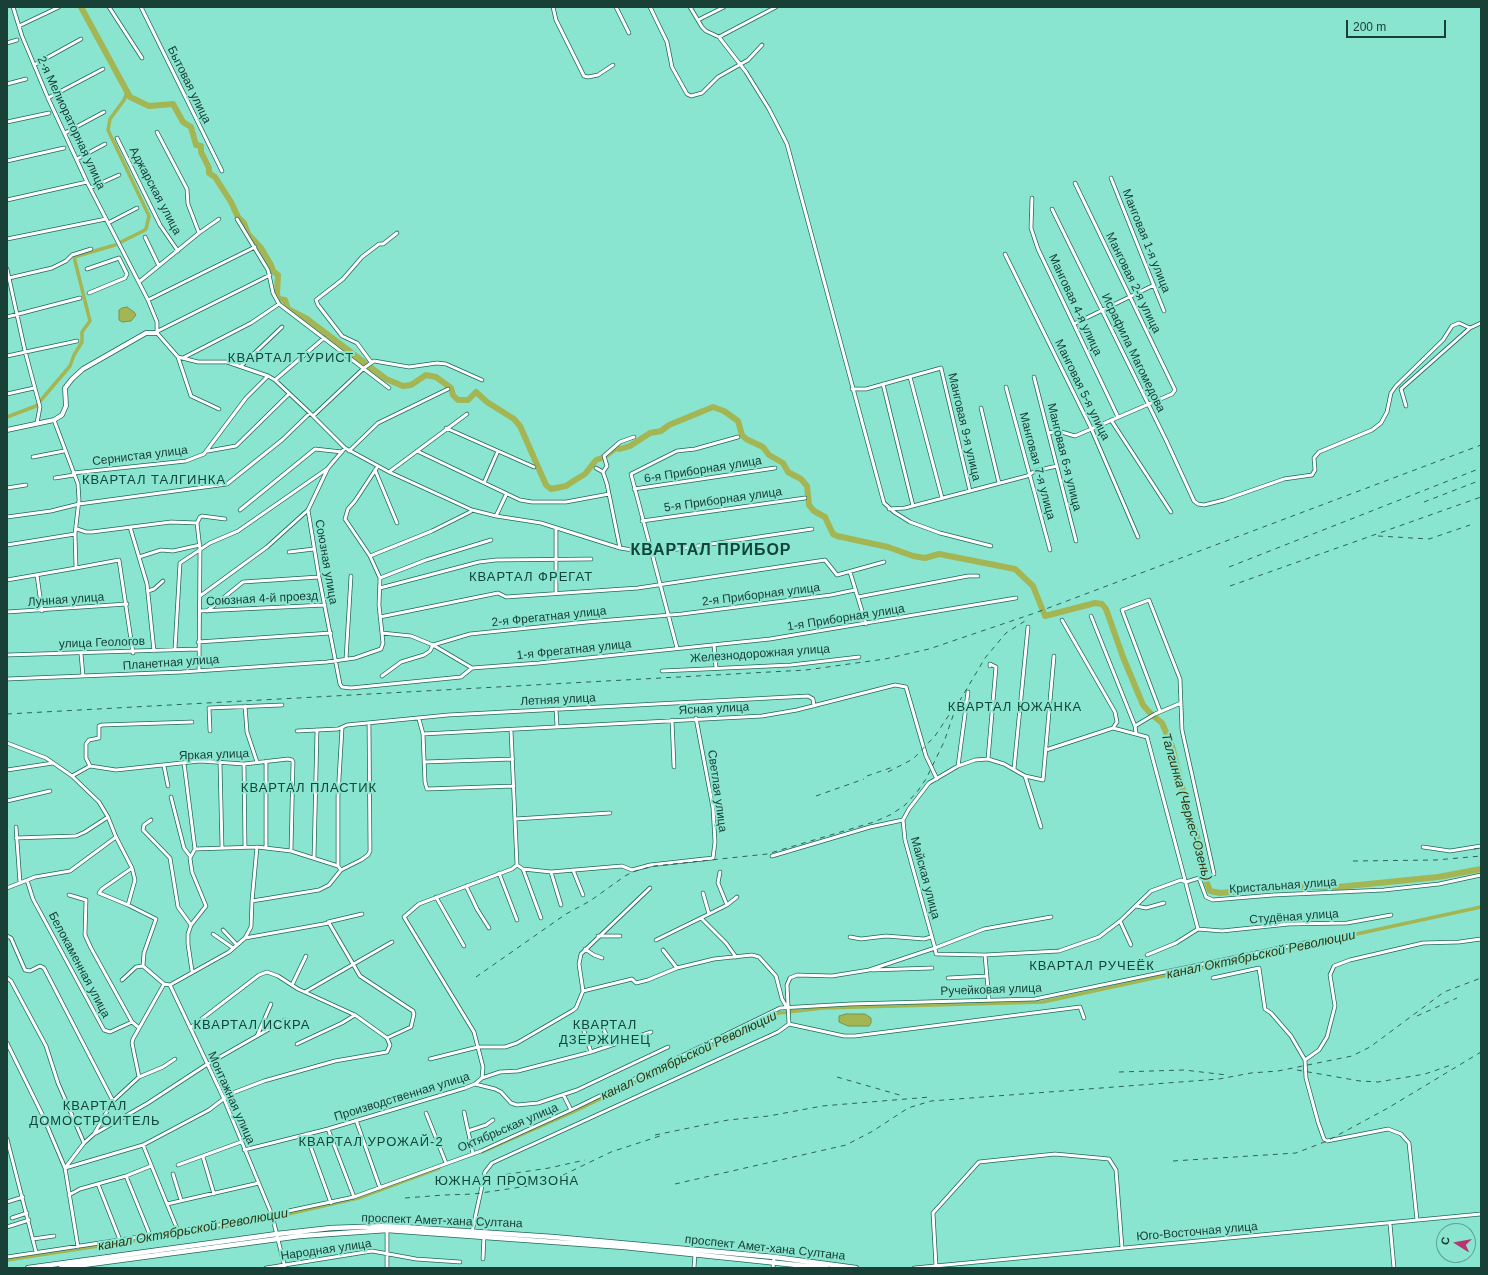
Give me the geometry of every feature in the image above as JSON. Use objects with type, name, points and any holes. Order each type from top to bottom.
[{"type":"main road","name":"проспект Амет-хана Султана","points":[[28,1268],[65,1266],[331,1228],[387,1228],[472,1233],[856,1268]]},
{"type":"main road","points":[[774,1260],[826,1268]]},
{"type":"street","name":"2-я Мелиораторная улица","points":[[13,7],[19,26],[48,98],[87,182],[148,300],[157,322],[158,332]]},
{"type":"street","points":[[19,26],[58,7]]},
{"type":"street","points":[[109,7],[142,58]]},
{"type":"street","name":"Бытовая улица","points":[[141,7],[222,171]]},
{"type":"street","points":[[553,7],[556,20],[584,76],[588,78],[598,75],[613,65]]},
{"type":"street","points":[[616,7],[629,33]]},
{"type":"street","points":[[650,7],[669,48],[672,67],[687,94],[691,96],[702,93],[718,77],[748,60],[762,45]]},
{"type":"street","points":[[690,7],[706,31],[719,36],[740,64],[782,133],[787,144],[884,503],[889,509],[910,522],[940,533],[991,546]]},
{"type":"street","points":[[698,20],[724,7]]},
{"type":"street","points":[[719,36],[776,7]]},
{"type":"street","points":[[34,65],[81,39]]},
{"type":"street","points":[[7,43],[17,40]]},
{"type":"street","points":[[48,98],[103,69]]},
{"type":"street","points":[[7,84],[26,79]]},
{"type":"street","points":[[65,133],[104,112]]},
{"type":"street","points":[[7,122],[49,113]]},
{"type":"street","points":[[157,132],[187,189],[188,204],[199,233]]},
{"type":"street","name":"Аджарская улица","points":[[117,138],[160,225],[178,251]]},
{"type":"street","points":[[77,159],[105,144]]},
{"type":"street","points":[[7,161],[64,148]]},
{"type":"street","points":[[90,188],[119,175]]},
{"type":"street","name":"Манговая 1-я улица","points":[[1111,178],[1164,311]]},
{"type":"street","points":[[7,200],[87,182]]},
{"type":"street","name":"Манговая 2-я улица","points":[[1075,183],[1175,390],[1172,394],[1148,404]]},
{"type":"street","name":"Манговая 4-я улица","points":[[1032,198],[1031,228],[1038,249],[1118,417]]},
{"type":"street","points":[[108,223],[137,208]]},
{"type":"street","name":"Исрафила Магомедова","points":[[1052,209],[1194,501],[1198,504],[1204,505],[1219,501],[1284,479],[1312,475],[1315,470],[1314,458],[1319,452],[1372,430],[1381,423],[1387,412],[1391,393],[1396,386],[1443,340],[1452,326],[1458,323],[1470,328]]},
{"type":"street","points":[[237,218],[270,275],[273,293],[279,304],[389,388]]},
{"type":"street","points":[[7,239],[106,219]]},
{"type":"street","points":[[139,282],[199,233],[219,220]]},
{"type":"street","points":[[371,362],[357,343],[342,336],[318,305],[316,300],[343,279],[362,257],[397,233]]},
{"type":"street","points":[[145,237],[159,266]]},
{"type":"street","points":[[148,300],[255,248]]},
{"type":"street","points":[[8,278],[52,268],[66,261],[72,255],[91,249]]},
{"type":"street","name":"Манговая 5-я улица","points":[[1005,254],[1092,428],[1138,537]]},
{"type":"street","points":[[87,269],[125,256]]},
{"type":"street","points":[[89,293],[125,278],[126,274],[119,258]]},
{"type":"street","points":[[7,269],[25,351],[40,407],[37,423]]},
{"type":"street","points":[[7,430],[54,420],[62,415],[66,406],[65,388],[83,369],[146,333],[158,332],[270,275]]},
{"type":"street","points":[[1074,324],[1154,285]]},
{"type":"street","points":[[7,317],[80,298]]},
{"type":"street","points":[[183,358],[251,324],[279,304]]},
{"type":"street","points":[[1406,406],[1401,389],[1470,328],[1481,324]]},
{"type":"street","points":[[241,366],[282,327]]},
{"type":"street","points":[[158,332],[178,357],[191,396],[219,409]]},
{"type":"street","points":[[274,380],[324,338]]},
{"type":"street","points":[[7,356],[77,341]]},
{"type":"street","points":[[178,357],[198,362],[227,362],[268,376],[314,416],[349,451],[388,472],[472,510],[496,516],[541,523],[620,548],[651,553],[812,529]]},
{"type":"street","points":[[314,416],[371,362],[409,367],[437,363],[446,364],[482,380]]},
{"type":"street","name":"Манговая 9-я улица","points":[[910,377],[941,368],[970,491]]},
{"type":"street","name":"Сернистая улица","points":[[55,478],[74,474],[186,461],[208,450],[246,398],[268,376]]},
{"type":"street","points":[[852,389],[866,389],[910,377],[942,498]]},
{"type":"street","name":"Манговая 6-я улица","points":[[1034,377],[1076,541]]},
{"type":"street","points":[[883,384],[913,506]]},
{"type":"street","name":"Манговая 7-я улица","points":[[1006,387],[1050,550]]},
{"type":"street","points":[[7,394],[34,388]]},
{"type":"street","points":[[349,451],[378,423],[448,390]]},
{"type":"street","points":[[208,450],[236,446],[289,394]]},
{"type":"street","points":[[1049,433],[1058,431],[1075,436],[1148,404]]},
{"type":"street","points":[[981,408],[999,483]]},
{"type":"street","points":[[7,517],[51,511],[79,504],[227,484],[282,440],[310,413]]},
{"type":"street","points":[[388,472],[467,414]]},
{"type":"street","points":[[54,420],[64,451],[78,484],[79,504],[77,529],[75,534],[76,568]]},
{"type":"street","points":[[1111,420],[1171,512]]},
{"type":"street","points":[[446,428],[534,467]]},
{"type":"street","points":[[602,472],[607,466],[604,456],[620,442],[634,437]]},
{"type":"street","points":[[677,648],[642,521],[631,474],[678,451],[694,449],[738,437]]},
{"type":"street","name":"Союзная улица","points":[[345,448],[328,468],[308,510],[319,577],[340,684],[342,687],[351,688],[461,677],[472,668]]},
{"type":"street","points":[[240,510],[315,449],[342,452]]},
{"type":"street","points":[[33,457],[64,451]]},
{"type":"street","points":[[417,451],[506,495],[520,500],[532,502],[566,502],[609,494]]},
{"type":"street","points":[[484,483],[498,451]]},
{"type":"street","points":[[378,466],[346,513],[348,525],[370,556],[380,578],[380,617],[382,634],[411,636],[433,645],[472,668]]},
{"type":"street","points":[[889,509],[913,506],[1057,466]]},
{"type":"street","points":[[139,556],[161,550],[200,547],[232,535],[328,468]]},
{"type":"street","points":[[596,468],[602,472],[609,494],[620,548]]},
{"type":"street","name":"6-я Приборная улица","points":[[634,489],[775,468]]},
{"type":"street","points":[[375,470],[397,523]]},
{"type":"street","points":[[7,488],[26,485]]},
{"type":"street","points":[[496,516],[506,495]]},
{"type":"street","name":"5-я Приборная улица","points":[[642,521],[805,498]]},
{"type":"street","points":[[200,596],[267,547],[308,510]]},
{"type":"street","points":[[370,556],[432,531],[472,510]]},
{"type":"street","points":[[199,670],[198,642],[200,611],[200,547],[197,523],[202,516],[225,519]]},
{"type":"street","points":[[77,529],[86,532],[171,522],[197,523]]},
{"type":"street","points":[[130,527],[148,591],[154,651]]},
{"type":"street","points":[[556,528],[556,593]]},
{"type":"street","points":[[7,545],[75,534]]},
{"type":"street","points":[[380,578],[426,560],[491,540]]},
{"type":"street","points":[[175,650],[180,563],[200,547]]},
{"type":"street","points":[[289,552],[314,549]]},
{"type":"street","points":[[7,580],[120,560],[133,653]]},
{"type":"street","points":[[380,588],[479,562],[496,560],[591,560]]},
{"type":"street","points":[[380,617],[495,593],[506,597],[638,588],[660,583],[825,560],[837,574],[850,572],[884,562]]},
{"type":"street","points":[[850,572],[866,624]]},
{"type":"street","points":[[37,575],[42,611]]},
{"type":"street","points":[[346,659],[351,576]]},
{"type":"street","points":[[858,597],[968,576],[978,576]]},
{"type":"street","points":[[206,612],[243,582],[319,577]]},
{"type":"street","points":[[148,591],[154,589],[163,581]]},
{"type":"street","name":"2-я Приборная улица","points":[[669,615],[831,595],[855,590]]},
{"type":"street","name":"1-я Приборная улица","points":[[677,648],[770,640],[1016,598]]},
{"type":"street","points":[[1160,712],[1122,610],[1149,600],[1180,679],[1182,730],[1214,874]]},
{"type":"street","name":"Лунная улица","points":[[7,612],[42,611],[127,604]]},
{"type":"street","name":"Союзная 4-й проезд","points":[[200,611],[206,612],[325,605]]},
{"type":"street","name":"2-я Фрегатная улица","points":[[433,645],[470,634],[669,615]]},
{"type":"street","points":[[1091,616],[1135,726],[1136,733]]},
{"type":"street","points":[[1062,620],[1115,712],[1117,722],[1113,728]]},
{"type":"street","points":[[1014,769],[1028,627]]},
{"type":"street","points":[[198,642],[330,633]]},
{"type":"street","name":"Планетная улица","points":[[7,679],[199,670],[346,659],[381,649],[383,643],[382,634]]},
{"type":"street","points":[[714,644],[716,668]]},
{"type":"street","points":[[382,676],[386,671],[400,662],[424,655],[430,651],[433,645]]},
{"type":"street","name":"1-я Фрегатная улица","points":[[472,668],[546,663],[677,648]]},
{"type":"street","name":"улица Геологов","points":[[7,656],[133,653],[198,649]]},
{"type":"street","points":[[81,654],[83,676]]},
{"type":"street","points":[[772,856],[903,820],[929,783],[958,766],[975,760],[988,759],[1014,769],[1025,776],[1043,780],[1054,656]]},
{"type":"street","name":"Железнодорожная улица","points":[[662,670],[791,665],[859,657]]},
{"type":"street","points":[[988,759],[996,666],[990,664],[990,666]]},
{"type":"street","name":"Ясная улица","points":[[423,734],[512,730],[696,718],[762,716],[814,706],[895,685],[906,687],[924,748],[937,779]]},
{"type":"street","points":[[958,766],[968,692]]},
{"type":"street","name":"Летняя улица","points":[[297,731],[342,728],[347,725],[448,715],[808,696],[813,699],[814,706]]},
{"type":"street","points":[[1135,726],[1155,714],[1181,703]]},
{"type":"street","points":[[210,731],[209,708],[282,705]]},
{"type":"street","points":[[245,706],[247,732],[258,762]]},
{"type":"street","points":[[556,709],[557,726]]},
{"type":"street","name":"Светлая улица","points":[[517,865],[523,869],[551,872],[622,866],[632,870],[650,865],[713,858],[715,842],[713,808],[696,718]]},
{"type":"street","points":[[418,719],[423,734],[427,789],[514,786]]},
{"type":"street","points":[[672,720],[674,767]]},
{"type":"street","points":[[72,776],[90,766],[86,758],[86,744],[89,740],[99,738],[99,726],[192,722]]},
{"type":"street","points":[[252,901],[287,894],[319,890],[329,885],[341,870],[361,860],[370,851],[369,723]]},
{"type":"street","points":[[338,866],[338,796],[342,728]]},
{"type":"street","points":[[1046,750],[1113,728],[1127,733],[1136,733],[1147,737],[1198,929],[1176,943],[1147,955]]},
{"type":"street","points":[[314,858],[317,730]]},
{"type":"street","points":[[512,730],[517,865]]},
{"type":"street","points":[[7,743],[46,758],[72,776],[99,802],[108,817],[116,837],[132,868],[135,880],[128,905]]},
{"type":"street","points":[[424,762],[513,759]]},
{"type":"street","name":"Яркая улица","points":[[90,766],[116,770],[211,761],[244,764],[292,760],[292,851]]},
{"type":"street","points":[[266,761],[266,848]]},
{"type":"street","points":[[7,770],[53,763]]},
{"type":"street","points":[[184,763],[195,849],[190,856]]},
{"type":"street","points":[[220,763],[222,848]]},
{"type":"street","points":[[244,764],[244,847]]},
{"type":"street","points":[[164,766],[168,786]]},
{"type":"street","points":[[1025,776],[1041,827]]},
{"type":"street","points":[[7,801],[50,791]]},
{"type":"street","points":[[171,797],[184,848],[190,856],[192,872],[206,906],[191,925],[188,944],[192,971]]},
{"type":"street","points":[[515,819],[610,813]]},
{"type":"street","points":[[16,838],[76,836],[108,817]]},
{"type":"street","points":[[151,820],[144,824],[143,830],[170,858],[178,907],[191,925]]},
{"type":"street","name":"Майская улица","points":[[903,820],[905,840],[935,948]]},
{"type":"street","points":[[16,827],[20,883]]},
{"type":"street","points":[[7,888],[26,880],[70,871],[116,837]]},
{"type":"street","points":[[1423,847],[1450,851],[1481,846]]},
{"type":"street","points":[[195,849],[257,847],[292,851],[338,866],[341,870]]},
{"type":"street","points":[[122,980],[136,967],[143,966],[164,984],[170,985],[234,948],[245,938],[251,927],[257,847]]},
{"type":"street","name":"Производственная улица","points":[[244,1150],[328,1129],[475,1084],[482,1078],[483,1067],[474,1032],[404,917],[413,908],[436,897],[517,865]]},
{"type":"street","points":[[132,868],[102,889],[99,893],[156,919],[144,953],[143,966]]},
{"type":"street","points":[[523,869],[541,918]]},
{"type":"street","points":[[573,870],[584,895]]},
{"type":"street","points":[[551,872],[561,905]]},
{"type":"street","points":[[720,872],[718,882],[727,905]]},
{"type":"street","points":[[499,873],[517,920]]},
{"type":"street","name":"Кристальная улица","points":[[935,948],[936,954],[938,955],[985,955],[1059,951],[1099,937],[1120,921],[1151,891],[1181,880],[1186,882],[1199,878],[1206,897],[1213,900],[1272,895],[1384,890],[1438,884],[1481,875]]},
{"type":"street","name":"Белокаменная улица","points":[[26,880],[33,898],[104,1030],[110,1032],[132,1022]]},
{"type":"street","points":[[466,886],[477,909],[489,928]]},
{"type":"street","points":[[430,1059],[478,1047],[505,1047],[517,1043],[576,1008],[583,991],[579,959],[585,949],[650,888]]},
{"type":"street","points":[[703,893],[709,914]]},
{"type":"street","name":"Белокаменная улица","points":[[69,895],[86,900],[85,935],[132,1022],[138,1027]]},
{"type":"street","points":[[436,897],[464,946]]},
{"type":"street","points":[[656,940],[727,905],[737,897]]},
{"type":"street","points":[[1136,906],[1146,908],[1164,903]]},
{"type":"street","points":[[245,938],[362,914]]},
{"type":"street","name":"Студёная улица","points":[[1198,929],[1222,932],[1289,924],[1347,923],[1391,915]]},
{"type":"street","points":[[869,970],[935,948],[984,929],[1051,917]]},
{"type":"street","points":[[701,918],[726,943],[736,957]]},
{"type":"street","points":[[1120,921],[1131,945]]},
{"type":"street","points":[[328,922],[352,965],[365,981],[413,1011],[414,1014],[411,1027],[387,1038]]},
{"type":"street","points":[[223,930],[237,945]]},
{"type":"street","points":[[213,934],[234,948]]},
{"type":"street","points":[[8,936],[25,970],[30,971],[42,967],[113,1101]]},
{"type":"street","points":[[598,936],[620,936]]},
{"type":"street","points":[[850,937],[861,939],[886,936],[924,939],[931,937]]},
{"type":"street","points":[[1305,1060],[1319,1050],[1327,1037],[1335,1006],[1330,980],[1331,970],[1339,963],[1423,943],[1459,942],[1481,939]]},
{"type":"street","points":[[305,992],[392,942]]},
{"type":"street","name":"Ручейковая улица","points":[[787,1008],[850,1004],[1035,999],[1309,942]]},
{"type":"street","points":[[585,949],[602,958]]},
{"type":"street","points":[[663,950],[677,968]]},
{"type":"street","points":[[583,991],[632,979],[636,983],[677,968],[707,960],[752,955],[759,957],[776,976],[782,999],[787,1008]]},
{"type":"street","points":[[985,955],[989,1000]]},
{"type":"street","points":[[292,985],[306,956]]},
{"type":"street","points":[[789,1024],[787,985],[790,978],[797,975],[832,976],[869,970],[932,968]]},
{"type":"street","points":[[1212,978],[1259,968],[1265,1009],[1271,1013],[1291,1036],[1305,1060],[1306,1078],[1318,1122],[1324,1138],[1327,1141],[1388,1129],[1401,1134],[1409,1143],[1417,1220]]},
{"type":"street","points":[[65,1168],[143,1145],[209,1110],[230,1094],[264,1081],[335,1061],[386,1052],[390,1046],[387,1038],[355,1015],[305,992],[278,976],[263,973],[190,1028]]},
{"type":"street","points":[[948,978],[987,976]]},
{"type":"street","points":[[7,978],[11,981],[46,1046],[58,1083],[84,1143]]},
{"type":"street","points":[[139,1077],[132,1043],[138,1027],[164,984]]},
{"type":"street","name":"Монтажная улица","points":[[170,985],[206,1065],[224,1099],[259,1183],[272,1216],[284,1266]]},
{"type":"street","points":[[256,1036],[272,1004]]},
{"type":"street","points":[[472,1233],[485,1172],[492,1163],[778,1032],[789,1024],[844,1036],[855,1036],[1080,1007],[1084,1018]]},
{"type":"street","name":"Октябрьская улица","points":[[7,1257],[272,1216],[354,1197],[474,1154],[570,1110],[780,1008],[787,1008]]},
{"type":"street","points":[[297,1044],[342,1023],[355,1015]]},
{"type":"street","points":[[65,1168],[84,1143],[94,1134],[148,1103],[206,1065],[285,1020]]},
{"type":"street","points":[[602,1026],[611,1045]]},
{"type":"street","points":[[583,1028],[591,1052]]},
{"type":"street","points":[[482,1078],[500,1072],[518,1071],[591,1052],[651,1032]]},
{"type":"street","points":[[7,1043],[43,1116],[65,1168],[78,1247]]},
{"type":"street","points":[[475,1084],[501,1092],[511,1103],[517,1105],[538,1103],[564,1096],[668,1047]]},
{"type":"street","points":[[94,1134],[113,1101],[137,1081],[139,1077],[163,1067],[175,1059]]},
{"type":"street","points":[[564,1096],[570,1110]]},
{"type":"street","points":[[464,1112],[474,1154]]},
{"type":"street","points":[[426,1113],[446,1163]]},
{"type":"street","points":[[356,1120],[380,1188]]},
{"type":"street","points":[[468,1131],[486,1125],[493,1120]]},
{"type":"street","points":[[328,1129],[354,1197]]},
{"type":"street","points":[[306,1134],[331,1203]]},
{"type":"street","points":[[7,1138],[36,1252]]},
{"type":"street","points":[[178,1165],[241,1142]]},
{"type":"street","points":[[143,1145],[178,1231]]},
{"type":"street","points":[[7,1155],[12,1154]]},
{"type":"street","points":[[936,1266],[933,1213],[979,1162],[1055,1154],[1109,1159],[1116,1170],[1122,1248]]},
{"type":"street","points":[[203,1157],[214,1194]]},
{"type":"street","points":[[69,1196],[80,1189],[126,1176],[151,1166]]},
{"type":"street","points":[[173,1174],[181,1200]]},
{"type":"street","points":[[126,1176],[150,1235]]},
{"type":"street","points":[[167,1204],[259,1183]]},
{"type":"street","points":[[98,1184],[120,1240]]},
{"type":"street","points":[[7,1202],[23,1197]]},
{"type":"street","points":[[12,1218],[27,1213]]},
{"type":"street","name":"Юго-Восточная улица","points":[[914,1268],[1390,1224],[1481,1214]]},
{"type":"street","points":[[7,1227],[29,1220]]},
{"type":"street","points":[[1390,1224],[1394,1268]]},
{"type":"street","points":[[387,1228],[387,1268]]},
{"type":"street","points":[[483,1259],[485,1234]]},
{"type":"street","points":[[33,1239],[54,1236]]},
{"type":"street","name":"Народная улица","points":[[266,1268],[372,1251],[416,1259],[460,1262]]},
{"type":"street","points":[[694,1268],[695,1253]]},
{"type":"street","points":[[773,1268],[774,1260]]},
{"type":"shaded area","points":[[127,307],[136,315],[131,321],[122,322],[119,320],[119,310]]},
{"type":"shaded area","points":[[846,1014],[865,1014],[871,1018],[871,1023],[869,1026],[848,1026],[839,1022],[839,1016]]},
{"type":"waterway","name":"Талгинка (Черкес-Озень)","points":[[81,7],[130,97],[149,106],[173,104],[183,122],[191,127],[196,145],[201,146],[201,152],[209,168],[209,173],[215,177],[231,202],[238,217],[244,223],[248,234],[261,248],[273,271],[278,275],[277,295],[279,299],[285,300],[288,309],[307,319],[365,363]]},
{"type":"waterway","points":[[121,242],[146,229],[149,216],[108,130],[110,119],[124,100],[128,90]]},
{"type":"waterway","points":[[7,417],[36,406],[70,366],[74,355],[82,342],[82,332],[90,321],[74,257],[115,245]]},
{"type":"waterway","name":"Талгинка (Черкес-Озень)","points":[[370,367],[386,379],[403,386],[411,385],[426,375],[436,377],[451,388],[453,395],[458,400],[468,400],[476,392],[487,402],[514,419],[520,426],[546,485],[551,489],[566,486],[585,474],[596,460],[602,458],[616,448],[620,449],[630,446],[650,433],[661,431],[669,425],[713,407],[724,411],[738,421],[742,435],[746,439],[763,447],[769,455],[783,463],[788,472],[801,479],[807,486],[809,505],[814,511],[825,517],[833,534],[888,547],[913,556],[925,558],[939,554],[1015,569],[1033,586],[1045,616],[1095,603],[1102,604],[1106,609],[1123,657],[1143,705],[1162,723],[1172,746],[1188,811],[1197,836],[1203,872],[1210,891],[1220,893],[1283,887],[1338,887],[1438,877],[1481,869]]},
{"type":"waterway","name":"канал Октябрьской Революции","points":[[482,1152],[575,1111],[779,1013],[823,1008],[1043,1002],[1481,907]]},
{"type":"waterway","name":"канал Октябрьской Революции","points":[[7,1260],[249,1223],[358,1198],[439,1168]]},
{"type":"railway","points":[[7,714],[806,670],[885,659],[929,649],[1035,613],[1481,445]]},
{"type":"railway","points":[[1229,567],[1481,468]]},
{"type":"railway","points":[[1424,502],[1481,480]]},
{"type":"railway","points":[[1230,586],[1481,497]]},
{"type":"railway","points":[[1378,536],[1429,539],[1470,525]]},
{"type":"railway","points":[[476,977],[566,914],[590,901],[625,876],[635,871],[654,866],[767,854],[874,822],[890,815],[904,806],[917,792],[926,779],[944,742],[956,707],[985,658],[1006,633],[1025,621]]},
{"type":"railway","points":[[888,772],[913,759],[935,736],[951,712]]},
{"type":"railway","points":[[867,776],[893,767]]},
{"type":"railway","points":[[816,796],[864,779]]},
{"type":"railway","points":[[1474,849],[1481,848]]},
{"type":"railway","points":[[1353,861],[1436,860],[1481,856]]},
{"type":"railway","points":[[675,1184],[846,1145],[873,1131],[908,1108],[931,1101],[1219,1079],[1251,1073],[1278,1071],[1352,1056],[1370,1047],[1444,992],[1481,978]]},
{"type":"railway","points":[[1417,1016],[1457,998]]},
{"type":"railway","points":[[1173,1161],[1296,1153],[1327,1141],[1388,1108],[1481,1052]]},
{"type":"railway","points":[[1297,1070],[1360,1081],[1378,1082],[1425,1074],[1454,1064]]},
{"type":"railway","points":[[1119,1072],[1184,1070],[1227,1075]]},
{"type":"railway","points":[[837,1077],[903,1096]]},
{"type":"railway","points":[[655,1135],[728,1120],[769,1116],[822,1106],[930,1097]]},
{"type":"railway","points":[[405,1198],[474,1194],[535,1185],[557,1178],[611,1152],[660,1136]]},
{"type":"railway","points":[[496,1176],[549,1168],[585,1160]]},
{"type":"district","name":"КВАРТАЛ ТУРИСТ","points":[[291,358]]},
{"type":"district","name":"КВАРТАЛ ТАЛГИНКА","points":[[154,480]]},
{"type":"district","name":"КВАРТАЛ ПРИБОР","points":[[711,551]]},
{"type":"district","name":"КВАРТАЛ ФРЕГАТ","points":[[531,577]]},
{"type":"district","name":"КВАРТАЛ ЮЖАНКА","points":[[1015,707]]},
{"type":"district","name":"КВАРТАЛ ПЛАСТИК","points":[[309,788]]},
{"type":"district","name":"КВАРТАЛ РУЧЕЁК","points":[[1092,966]]},
{"type":"district","name":"КВАРТАЛ ИСКРА","points":[[252,1025]]},
{"type":"district","name":"КВАРТАЛ ДЗЕРЖИНЕЦ","points":[[605,1032]]},
{"type":"district","name":"КВАРТАЛ ДОМОСТРОИТЕЛЬ","points":[[95,1114]]},
{"type":"district","name":"КВАРТАЛ УРОЖАЙ-2","points":[[371,1142]]},
{"type":"district","name":"ЮЖНАЯ ПРОМЗОНА","points":[[507,1181]]}]
